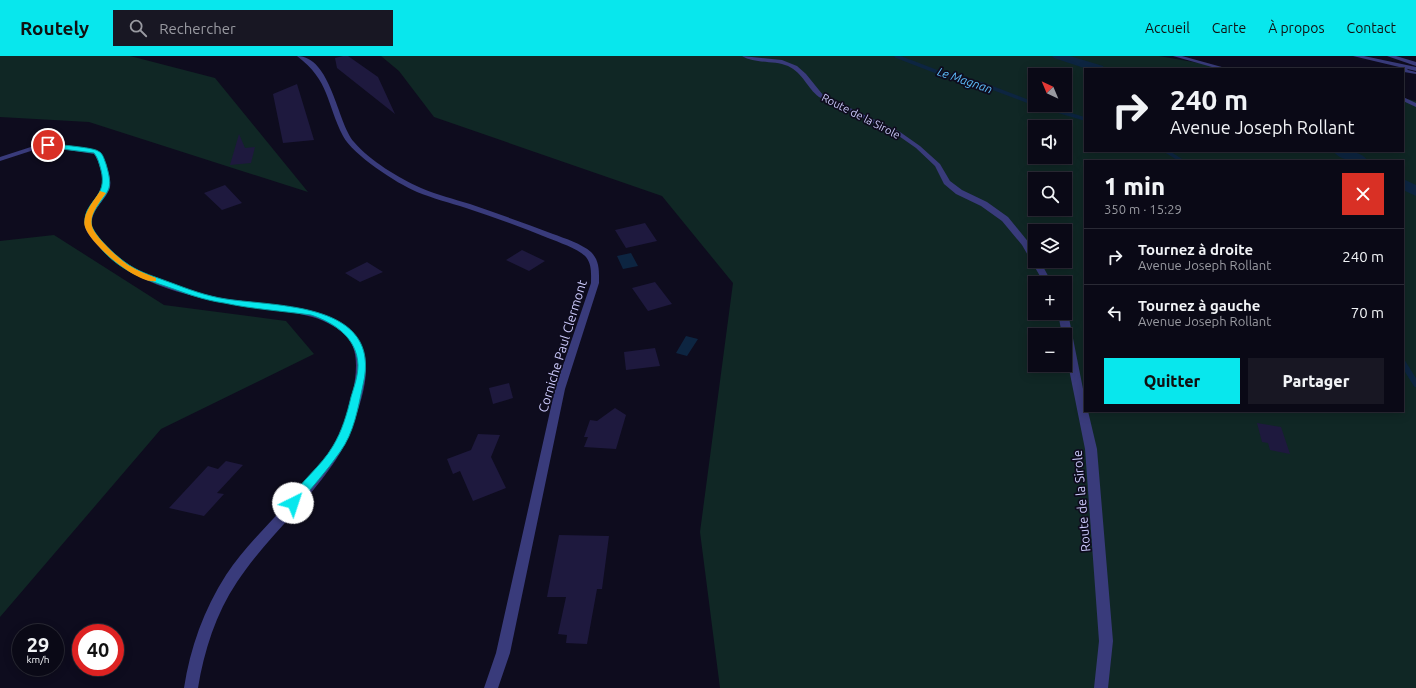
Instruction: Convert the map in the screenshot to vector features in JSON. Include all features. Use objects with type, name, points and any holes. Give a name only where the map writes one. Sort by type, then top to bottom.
[{"type":"street","name":"Corniche Paul Clermont","points":[[300,56],[305,58],[317,70],[328,88],[346,136],[359,150],[383,170],[419,190],[484,210],[566,242],[588,254],[595,265],[595,283],[560,389],[504,653],[491,688]]},
{"type":"street","name":"Route de la Sirole","points":[[745,56],[793,65],[801,72],[814,92],[898,133],[918,147],[938,165],[947,182],[959,192],[984,204],[1005,219],[1028,248]]},
{"type":"street","points":[[1176,56],[1222,68]]},
{"type":"street","points":[[1356,56],[1416,69]]},
{"type":"street","points":[[1390,56],[1416,64]]},
{"type":"street","points":[[1404,99],[1416,105]]},
{"type":"street","points":[[0,159],[39,146],[48,145],[96,152],[103,162],[106,188],[89,215],[88,227],[93,235],[117,260],[128,268],[142,275],[200,296],[224,301],[312,313],[326,317],[348,331],[356,341],[361,351],[362,365],[359,389],[344,436],[337,450],[312,482],[265,535],[231,580],[208,623],[199,646],[191,688]]},
{"type":"street","name":"Route de la Sirole","points":[[1064,320],[1091,449],[1106,641],[1101,688]]},
{"type":"lane","points":[[1402,66],[1406,70],[1416,73]]},
{"type":"green space","points":[[0,56],[130,56],[215,78],[308,192],[89,122],[0,117]]},
{"type":"green space","points":[[381,56],[1159,56],[1227,68],[1084,68],[1084,152],[1404,152],[1404,98],[1416,101],[1416,688],[720,688],[700,532],[733,283],[662,196],[434,117],[399,71]]},
{"type":"green space","points":[[54,235],[164,305],[286,321],[314,354],[161,429],[0,617],[0,241]]},
{"type":"water","points":[[631,253],[638,266],[623,269],[617,256]]},
{"type":"water","points":[[686,336],[698,339],[687,356],[676,353]]},
{"type":"building","points":[[348,56],[378,77],[395,114],[337,68],[335,58]]},
{"type":"building","points":[[297,84],[314,140],[283,143],[273,94]]},
{"type":"building","points":[[239,134],[245,148],[255,147],[251,163],[230,165]]},
{"type":"building","points":[[225,185],[242,203],[222,210],[204,193]]},
{"type":"building","points":[[645,223],[657,241],[626,248],[615,230]]},
{"type":"building","points":[[522,250],[545,261],[529,271],[506,260]]},
{"type":"building","points":[[367,262],[383,272],[360,282],[345,273]]},
{"type":"building","points":[[655,282],[672,304],[648,311],[632,288]]},
{"type":"building","points":[[655,348],[660,366],[626,370],[624,352]]},
{"type":"building","points":[[509,383],[513,398],[493,404],[489,388]]},
{"type":"building","points":[[615,408],[626,415],[616,449],[584,447],[588,437],[584,437],[590,420],[597,421]]},
{"type":"building","points":[[1257,423],[1281,427],[1290,454],[1270,450],[1268,443],[1262,442]]},
{"type":"building","points":[[478,434],[500,435],[491,457],[506,488],[473,501],[460,471],[453,474],[447,459],[471,450]]},
{"type":"building","points":[[226,461],[243,465],[217,493],[224,494],[204,516],[169,508],[208,466],[218,469]]},
{"type":"building","points":[[559,535],[609,536],[602,589],[597,589],[587,644],[566,643],[567,635],[558,634],[566,597],[547,597]]},
{"type":"waterway","name":"Le Magnan","points":[[896,56],[940,73],[982,84],[1028,101]]},
{"type":"waterway","points":[[1058,56],[1096,68]]},
{"type":"waterway","name":"Le Magnan","points":[[1061,112],[1084,119]]},
{"type":"waterway","name":"Le Magnan","points":[[1168,152],[1180,160]]},
{"type":"waterway","points":[[1342,152],[1359,160]]},
{"type":"waterway","points":[[1404,185],[1416,191]]},
{"type":"waterway","name":"Le Magnan","points":[[1404,365],[1416,384]]},
{"type":"slow traffic","points":[[102,193],[89,215],[88,227],[93,235],[117,260],[128,268],[153,279]]},
{"type":"route","points":[[48,145],[96,152],[101,157],[106,176],[106,188],[89,215],[88,227],[102,245],[117,260],[128,268],[142,275],[200,296],[224,301],[312,313],[326,317],[348,331],[356,341],[361,351],[361,376],[352,415],[344,436],[337,450],[312,482],[293,503]]}]
